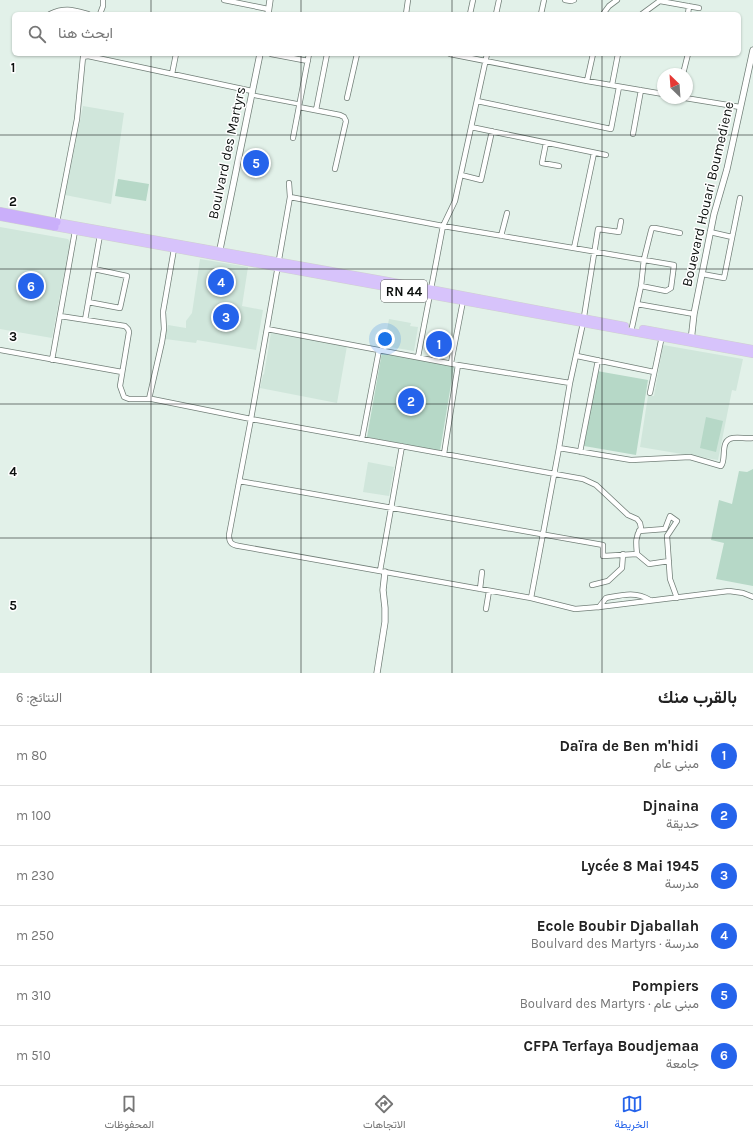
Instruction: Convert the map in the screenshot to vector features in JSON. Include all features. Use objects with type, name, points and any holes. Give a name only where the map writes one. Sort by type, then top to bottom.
[{"type":"highway","name":"RN 44","points":[[0,211],[56,225]]},
{"type":"highway","name":"RN 44","points":[[0,217],[56,225]]},
{"type":"main road","name":"RN 44","points":[[56,225],[75,231],[174,249],[219,254]]},
{"type":"main road","name":"RN 44","points":[[56,225],[278,264],[583,321]]},
{"type":"main road","name":"RN 44","points":[[430,292],[463,301],[691,340],[753,349]]},
{"type":"main road","name":"RN 44","points":[[691,340],[753,354]]},
{"type":"street","points":[[101,12],[103,0]]},
{"type":"street","points":[[224,0],[248,2],[268,12],[270,0]]},
{"type":"street","points":[[406,12],[408,0]]},
{"type":"street","points":[[470,12],[473,0]]},
{"type":"street","points":[[496,12],[499,0]]},
{"type":"street","points":[[541,12],[544,0]]},
{"type":"street","points":[[565,0],[574,0]]},
{"type":"street","points":[[604,12],[617,0]]},
{"type":"street","points":[[645,12],[660,1],[699,8]]},
{"type":"street","points":[[688,12],[689,6]]},
{"type":"street","points":[[55,12],[60,10],[76,12]]},
{"type":"street","name":"Bouevard Houari Boumediene","points":[[691,340],[694,314],[710,232],[727,169],[753,50]]},
{"type":"street","points":[[56,225],[77,118],[83,57],[86,56]]},
{"type":"street","points":[[92,56],[340,115],[344,117],[346,121],[335,169]]},
{"type":"street","points":[[172,74],[176,56]]},
{"type":"street","name":"Boulvard des Martyrs","points":[[219,254],[260,56]]},
{"type":"street","points":[[282,56],[308,61]]},
{"type":"street","points":[[293,138],[309,56]]},
{"type":"street","points":[[316,110],[327,56]]},
{"type":"street","points":[[347,98],[357,56]]},
{"type":"street","points":[[466,56],[587,81],[657,93]]},
{"type":"street","points":[[418,357],[443,226],[455,201],[487,56]]},
{"type":"street","points":[[587,81],[593,56]]},
{"type":"street","points":[[612,85],[618,56]]},
{"type":"street","points":[[684,68],[688,56]]},
{"type":"street","points":[[477,101],[611,129],[619,86]]},
{"type":"street","points":[[633,134],[641,90]]},
{"type":"street","points":[[693,99],[740,107]]},
{"type":"street","points":[[471,127],[606,155]]},
{"type":"street","points":[[461,175],[481,180],[492,131]]},
{"type":"street","points":[[546,142],[542,163],[559,166]]},
{"type":"street","points":[[574,248],[594,153]]},
{"type":"street","points":[[290,183],[290,197],[229,535],[229,540],[234,545],[531,598],[575,608],[599,607],[677,598],[729,590],[743,592],[753,597]]},
{"type":"street","points":[[290,197],[443,226],[674,265],[671,288],[669,290],[666,291],[641,286]]},
{"type":"street","points":[[702,274],[724,278],[740,198]]},
{"type":"street","points":[[501,236],[507,213]]},
{"type":"street","points":[[531,598],[570,383],[577,356],[598,229],[619,232],[621,221]]},
{"type":"street","points":[[631,329],[641,286],[644,259],[652,228],[680,233]]},
{"type":"street","points":[[52,360],[75,231]]},
{"type":"street","points":[[710,232],[732,237]]},
{"type":"street","points":[[84,320],[100,235]]},
{"type":"street","points":[[149,399],[162,342],[164,329],[163,312],[174,249]]},
{"type":"street","points":[[88,302],[120,308],[128,276],[94,269]]},
{"type":"street","points":[[451,363],[463,301]]},
{"type":"street","points":[[637,304],[694,314]]},
{"type":"street","points":[[60,316],[125,326],[128,329],[129,332],[120,386],[124,397],[129,399],[149,399],[583,479],[596,485],[628,515],[637,519],[640,523],[641,528],[636,540],[637,554]]},
{"type":"street","points":[[267,329],[458,365],[570,383]]},
{"type":"street","points":[[650,393],[662,335]]},
{"type":"street","points":[[0,350],[122,372]]},
{"type":"street","points":[[362,439],[379,350]]},
{"type":"street","points":[[577,356],[654,372]]},
{"type":"street","points":[[580,452],[598,360]]},
{"type":"street","points":[[444,454],[458,365]]},
{"type":"street","points":[[559,448],[631,460],[690,457],[721,466],[723,464],[725,446],[728,440],[732,438],[753,438]]},
{"type":"street","points":[[378,673],[385,622],[382,572],[391,507],[402,446]]},
{"type":"street","points":[[239,481],[603,545],[603,556],[637,554],[649,564],[669,561]]},
{"type":"street","points":[[639,531],[665,529],[670,516],[677,521],[667,536],[670,580],[677,598]]},
{"type":"street","points":[[592,585],[608,581],[622,568],[623,554]]},
{"type":"street","points":[[480,589],[482,572]]},
{"type":"street","points":[[486,609],[490,591]]},
{"type":"street","points":[[599,607],[606,598],[633,593],[650,600]]},
{"type":"shaded area","points":[[83,106],[124,113],[111,204],[65,195]]},
{"type":"shaded area","points":[[118,179],[149,184],[146,201],[115,196]]},
{"type":"shaded area","points":[[0,227],[68,239],[70,242],[52,338],[0,329]]},
{"type":"shaded area","points":[[200,259],[248,267],[242,306],[263,310],[256,350],[197,340],[196,343],[165,339],[168,325],[186,328],[186,321],[192,313]]},
{"type":"shaded area","points":[[389,319],[411,323],[410,326],[418,327],[414,351],[384,346]]},
{"type":"shaded area","points":[[271,333],[347,346],[337,403],[260,388]]},
{"type":"shaded area","points":[[663,345],[743,359],[736,391],[732,390],[718,460],[640,447],[648,396],[654,396]]},
{"type":"shaded area","points":[[382,352],[454,366],[440,451],[367,437]]},
{"type":"shaded area","points":[[597,371],[648,380],[636,455],[584,446]]},
{"type":"shaded area","points":[[706,417],[723,421],[716,452],[700,448]]},
{"type":"shaded area","points":[[368,462],[394,467],[389,496],[363,492]]},
{"type":"shaded area","points":[[753,469],[753,586],[716,579],[724,543],[711,540],[719,500],[732,504],[739,471],[747,472]]},
{"type":"place","name":"Pompiers","points":[[256,163]]},
{"type":"place","name":"Ecole Boubir Djaballah","points":[[221,282]]},
{"type":"place","name":"CFPA Terfaya Boudjemaa","points":[[31,286]]},
{"type":"place","name":"Lycée 8 Mai 1945","points":[[226,317]]},
{"type":"place","name":"Daïra de Ben m'hidi","points":[[439,344]]},
{"type":"place","name":"Djnaina","points":[[411,401]]}]
